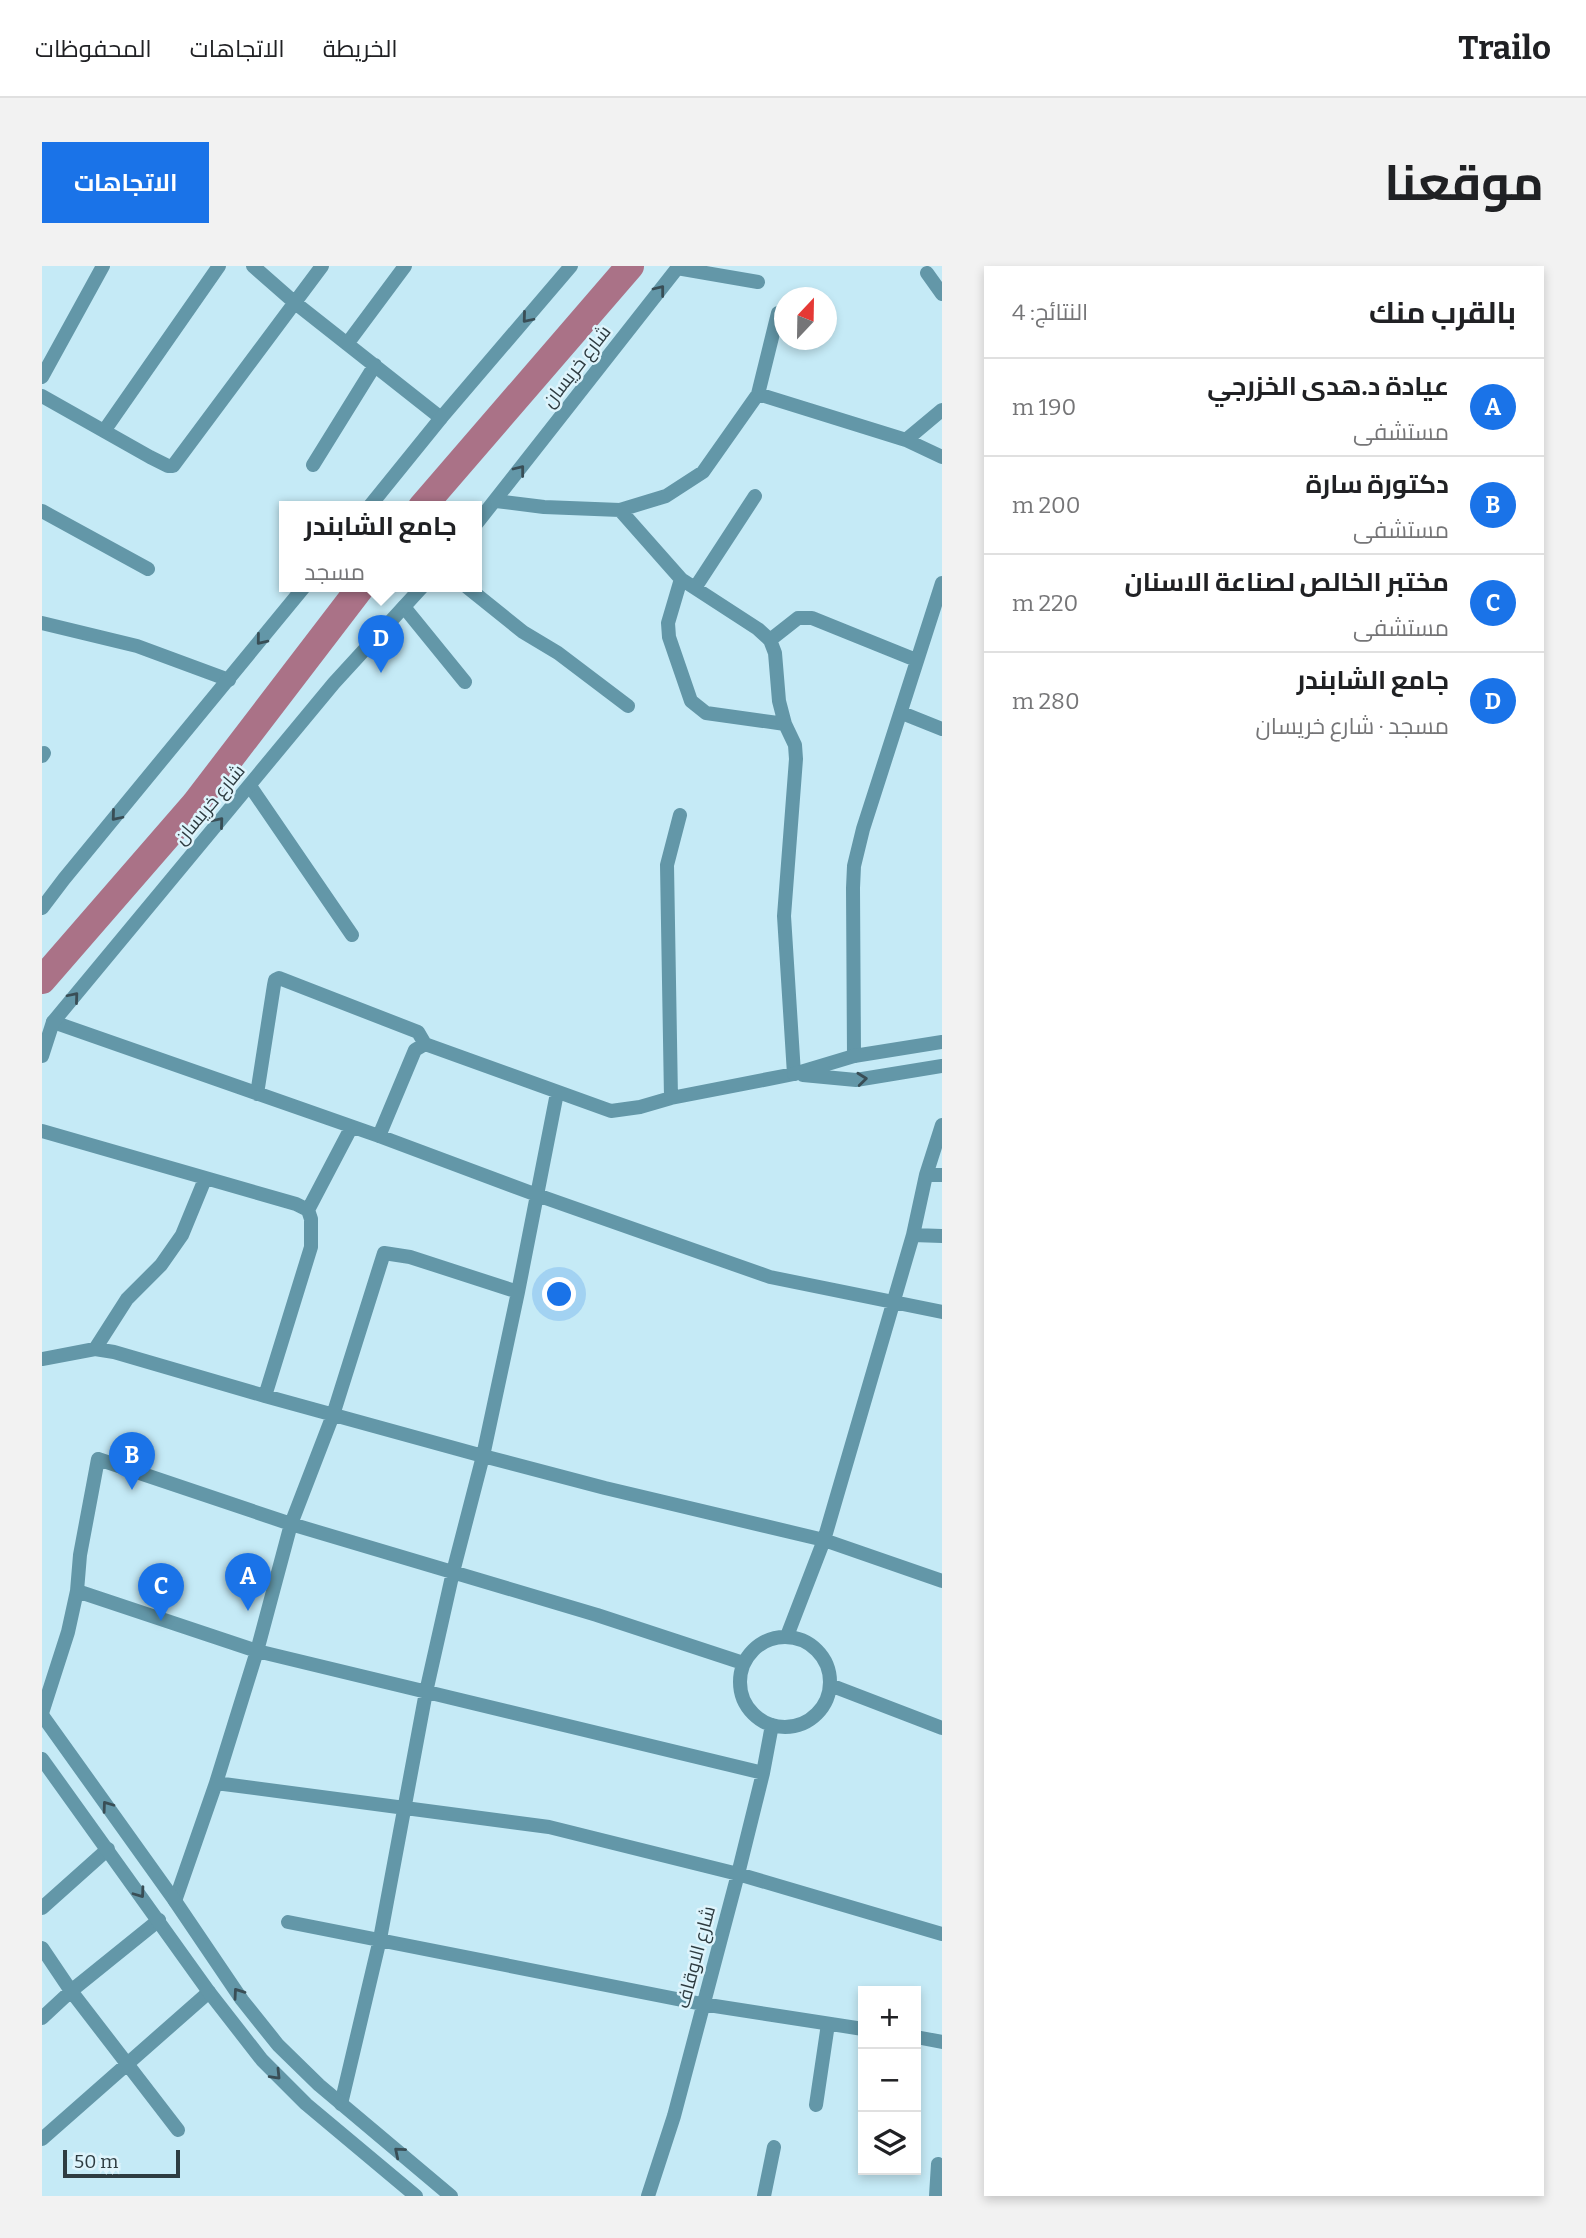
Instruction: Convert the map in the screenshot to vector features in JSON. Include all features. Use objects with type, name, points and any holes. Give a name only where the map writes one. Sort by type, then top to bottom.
[{"type":"street","points":[[104,431],[219,266]]},
{"type":"street","points":[[253,266],[294,302],[441,418]]},
{"type":"street","points":[[42,396],[159,462],[173,467],[322,266]]},
{"type":"street","points":[[347,344],[405,266]]},
{"type":"street","points":[[374,501],[571,266]]},
{"type":"street","points":[[42,377],[100,267]]},
{"type":"street","points":[[678,267],[758,282]]},
{"type":"street","name":"شارع خريسان","points":[[482,517],[678,267]]},
{"type":"street","points":[[927,273],[942,294]]},
{"type":"street","points":[[496,501],[544,507],[620,510],[666,496],[703,472],[758,394],[774,329]]},
{"type":"street","points":[[313,465],[375,365]]},
{"type":"street","points":[[758,394],[906,440],[942,457]]},
{"type":"street","points":[[906,440],[942,410]]},
{"type":"street","points":[[695,589],[755,496]]},
{"type":"street","points":[[620,510],[681,579],[758,629],[770,640],[775,653],[779,701],[785,724],[795,745],[796,759],[784,916],[794,1074]]},
{"type":"street","points":[[42,511],[148,569]]},
{"type":"street","points":[[681,579],[668,623],[669,637],[691,701],[706,713],[785,724]]},
{"type":"street","points":[[854,1055],[854,866],[863,829],[942,583]]},
{"type":"street","points":[[42,908],[300,592]]},
{"type":"street","name":"شارع خريسان","points":[[42,1056],[48,1019],[250,786],[334,683],[418,592]]},
{"type":"street","points":[[473,592],[523,632],[558,653],[628,706]]},
{"type":"street","points":[[404,607],[465,682]]},
{"type":"street","points":[[770,640],[798,618],[812,618],[916,660]]},
{"type":"street","points":[[42,622],[137,646],[229,680]]},
{"type":"street","points":[[902,713],[942,729]]},
{"type":"street","points":[[250,786],[352,935]]},
{"type":"street","points":[[671,1098],[667,865],[680,815]]},
{"type":"street","points":[[257,1094],[274,985],[279,978],[418,1032],[425,1045],[611,1111],[794,1074],[854,1055],[942,1042]]},
{"type":"street","points":[[48,1019],[770,1277],[942,1312]]},
{"type":"street","points":[[379,1136],[415,1051],[425,1045]]},
{"type":"street","points":[[794,1074],[856,1080],[942,1066]]},
{"type":"street","points":[[341,2104],[380,1939],[426,1692],[518,1292],[557,1093]]},
{"type":"street","points":[[787,1636],[824,1539],[894,1302],[926,1175],[942,1125]]},
{"type":"street","points":[[265,1396],[311,1247],[311,1219],[308,1210],[351,1128]]},
{"type":"street","points":[[42,1131],[308,1210]]},
{"type":"street","points":[[926,1175],[942,1175]]},
{"type":"street","points":[[94,1349],[127,1299],[161,1265],[183,1235],[205,1179]]},
{"type":"street","points":[[913,1235],[942,1236]]},
{"type":"street","points":[[175,1901],[216,1783],[257,1651],[291,1524],[333,1415],[384,1253],[410,1257],[518,1292]]},
{"type":"street","points":[[42,1359],[94,1349],[114,1352],[333,1415],[618,1491],[824,1539],[942,1581]]},
{"type":"street","points":[[451,2196],[298,2066],[266,2030],[42,1714],[68,1632],[98,1459],[291,1524],[597,1615],[743,1663]]},
{"type":"street","points":[[77,1591],[257,1651],[763,1773]]},
{"type":"street","points":[[787,1636],[801,1639],[818,1652],[829,1671],[830,1685],[821,1710],[799,1725],[785,1727],[772,1725],[754,1714],[742,1697],[739,1683],[743,1663],[758,1644],[771,1638],[787,1636]]},
{"type":"street","points":[[830,1685],[942,1728]]},
{"type":"street","name":"شارع الاوقاف","points":[[648,2196],[674,2116],[738,1874],[772,1725]]},
{"type":"street","points":[[42,1759],[242,2037],[284,2082],[329,2124],[416,2196]]},
{"type":"street","points":[[216,1783],[549,1827],[738,1874],[942,1934]]},
{"type":"street","points":[[42,1908],[108,1849]]},
{"type":"street","points":[[42,2018],[71,1990],[159,1920]]},
{"type":"street","points":[[288,1923],[702,2004],[858,2028]]},
{"type":"street","points":[[42,1948],[178,2130]]},
{"type":"street","points":[[42,2139],[209,1992]]},
{"type":"street","points":[[816,2105],[828,2024]]},
{"type":"street","points":[[921,2038],[942,2042]]},
{"type":"street","points":[[764,2196],[774,2147]]},
{"type":"street","points":[[936,2196],[937,2164]]},
{"type":"waterway","points":[[427,501],[630,266]]},
{"type":"waterway","points":[[42,980],[195,804],[357,592]]},
{"type":"place","name":"جامع الشابندر","points":[[381,673]]},
{"type":"place","name":"دكتورة سارة","points":[[132,1490]]},
{"type":"place","name":"عيادة د.هدى الخزرجي","points":[[248,1611]]},
{"type":"place","name":"مختبر الخالص لصناعة الاسنان","points":[[161,1621]]}]
